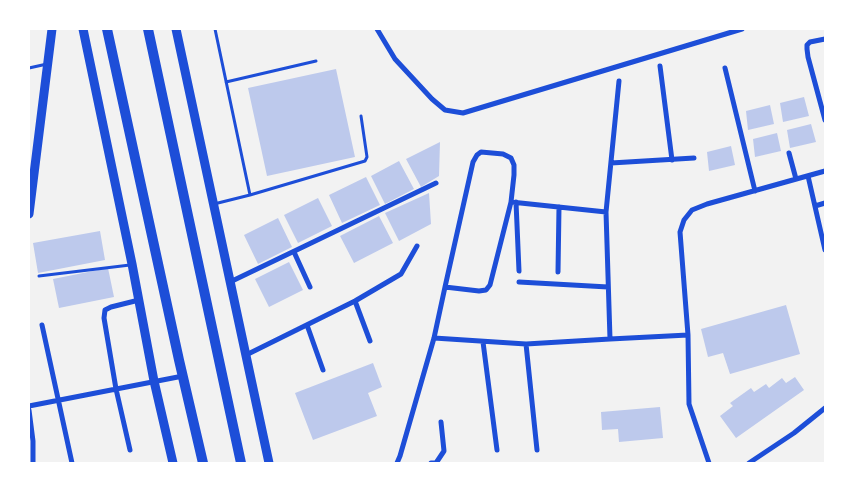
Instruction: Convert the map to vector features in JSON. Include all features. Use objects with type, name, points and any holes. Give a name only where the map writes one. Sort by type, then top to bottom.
[{"type":"main road","points":[[107,29],[203,463]]},
{"type":"main road","points":[[148,29],[242,463]]},
{"type":"street","points":[[29,214],[52,29]]},
{"type":"street","points":[[83,29],[132,264],[154,381],[174,463]]},
{"type":"street","points":[[176,29],[269,463]]},
{"type":"street","points":[[377,29],[395,59],[432,99],[445,110],[463,113],[742,29]]},
{"type":"street","points":[[825,38],[810,42],[807,49],[823,102],[825,120]]},
{"type":"street","points":[[660,66],[672,160]]},
{"type":"street","points":[[725,68],[755,191]]},
{"type":"street","points":[[610,338],[606,212],[619,81]]},
{"type":"street","points":[[397,463],[434,338],[473,162],[480,152],[503,154],[510,158],[514,165],[514,202],[519,271]]},
{"type":"street","points":[[789,153],[796,180]]},
{"type":"street","points":[[611,163],[694,158]]},
{"type":"street","points":[[709,463],[689,404],[688,335],[680,247],[680,232],[684,220],[692,210],[708,204],[825,171]]},
{"type":"street","points":[[808,176],[825,250]]},
{"type":"street","points":[[230,282],[436,184]]},
{"type":"street","points":[[514,202],[606,212]]},
{"type":"street","points":[[445,287],[479,291],[486,290],[490,285],[514,202]]},
{"type":"street","points":[[815,206],[825,203]]},
{"type":"street","points":[[558,272],[559,207]]},
{"type":"street","points":[[246,355],[355,301],[401,274],[417,246]]},
{"type":"street","points":[[294,252],[310,286]]},
{"type":"street","points":[[519,282],[608,286]]},
{"type":"street","points":[[130,450],[116,389],[104,318],[105,310],[139,300]]},
{"type":"street","points":[[355,301],[370,341]]},
{"type":"street","points":[[42,325],[72,463]]},
{"type":"street","points":[[307,326],[323,370]]},
{"type":"street","points":[[434,338],[526,344],[688,335]]},
{"type":"street","points":[[483,342],[498,450]]},
{"type":"street","points":[[526,344],[537,450]]},
{"type":"street","points":[[29,406],[183,376]]},
{"type":"street","points":[[749,463],[794,433],[825,408]]},
{"type":"street","points":[[29,410],[34,442],[33,463]]},
{"type":"street","points":[[431,463],[436,463],[444,451],[441,422]]},
{"type":"lane","points":[[215,29],[250,195]]},
{"type":"lane","points":[[226,82],[316,61]]},
{"type":"lane","points":[[29,68],[48,64]]},
{"type":"lane","points":[[214,204],[365,161],[367,157],[361,116]]},
{"type":"lane","points":[[39,276],[132,264]]},
{"type":"building","points":[[336,69],[355,157],[267,176],[248,88]]},
{"type":"building","points":[[804,97],[809,116],[783,122],[780,103]]},
{"type":"building","points":[[770,105],[774,124],[748,130],[746,111]]},
{"type":"building","points":[[811,124],[816,142],[790,148],[787,130]]},
{"type":"building","points":[[777,133],[781,151],[755,157],[753,139]]},
{"type":"building","points":[[440,142],[439,176],[421,187],[406,159]]},
{"type":"building","points":[[731,146],[735,165],[709,171],[707,152]]},
{"type":"building","points":[[399,161],[414,189],[385,204],[371,176]]},
{"type":"building","points":[[366,177],[380,205],[342,223],[329,195]]},
{"type":"building","points":[[429,193],[431,224],[399,241],[385,213]]},
{"type":"building","points":[[318,198],[332,226],[298,243],[284,215]]},
{"type":"building","points":[[379,216],[393,243],[354,263],[340,236]]},
{"type":"building","points":[[278,218],[292,247],[258,264],[244,235]]},
{"type":"building","points":[[100,231],[105,260],[38,273],[33,243]]},
{"type":"building","points":[[289,262],[303,290],[269,307],[255,279]]},
{"type":"building","points":[[108,268],[114,297],[59,308],[53,279]]},
{"type":"building","points":[[786,305],[800,354],[730,374],[723,353],[708,357],[701,329]]},
{"type":"building","points":[[373,363],[382,387],[368,393],[377,416],[313,440],[295,393]]},
{"type":"building","points":[[795,377],[804,390],[736,438],[720,416],[733,406],[730,403],[751,388],[754,392],[766,384],[769,388],[782,378],[786,383]]},
{"type":"building","points":[[660,407],[663,438],[619,442],[618,429],[602,430],[601,412]]}]
